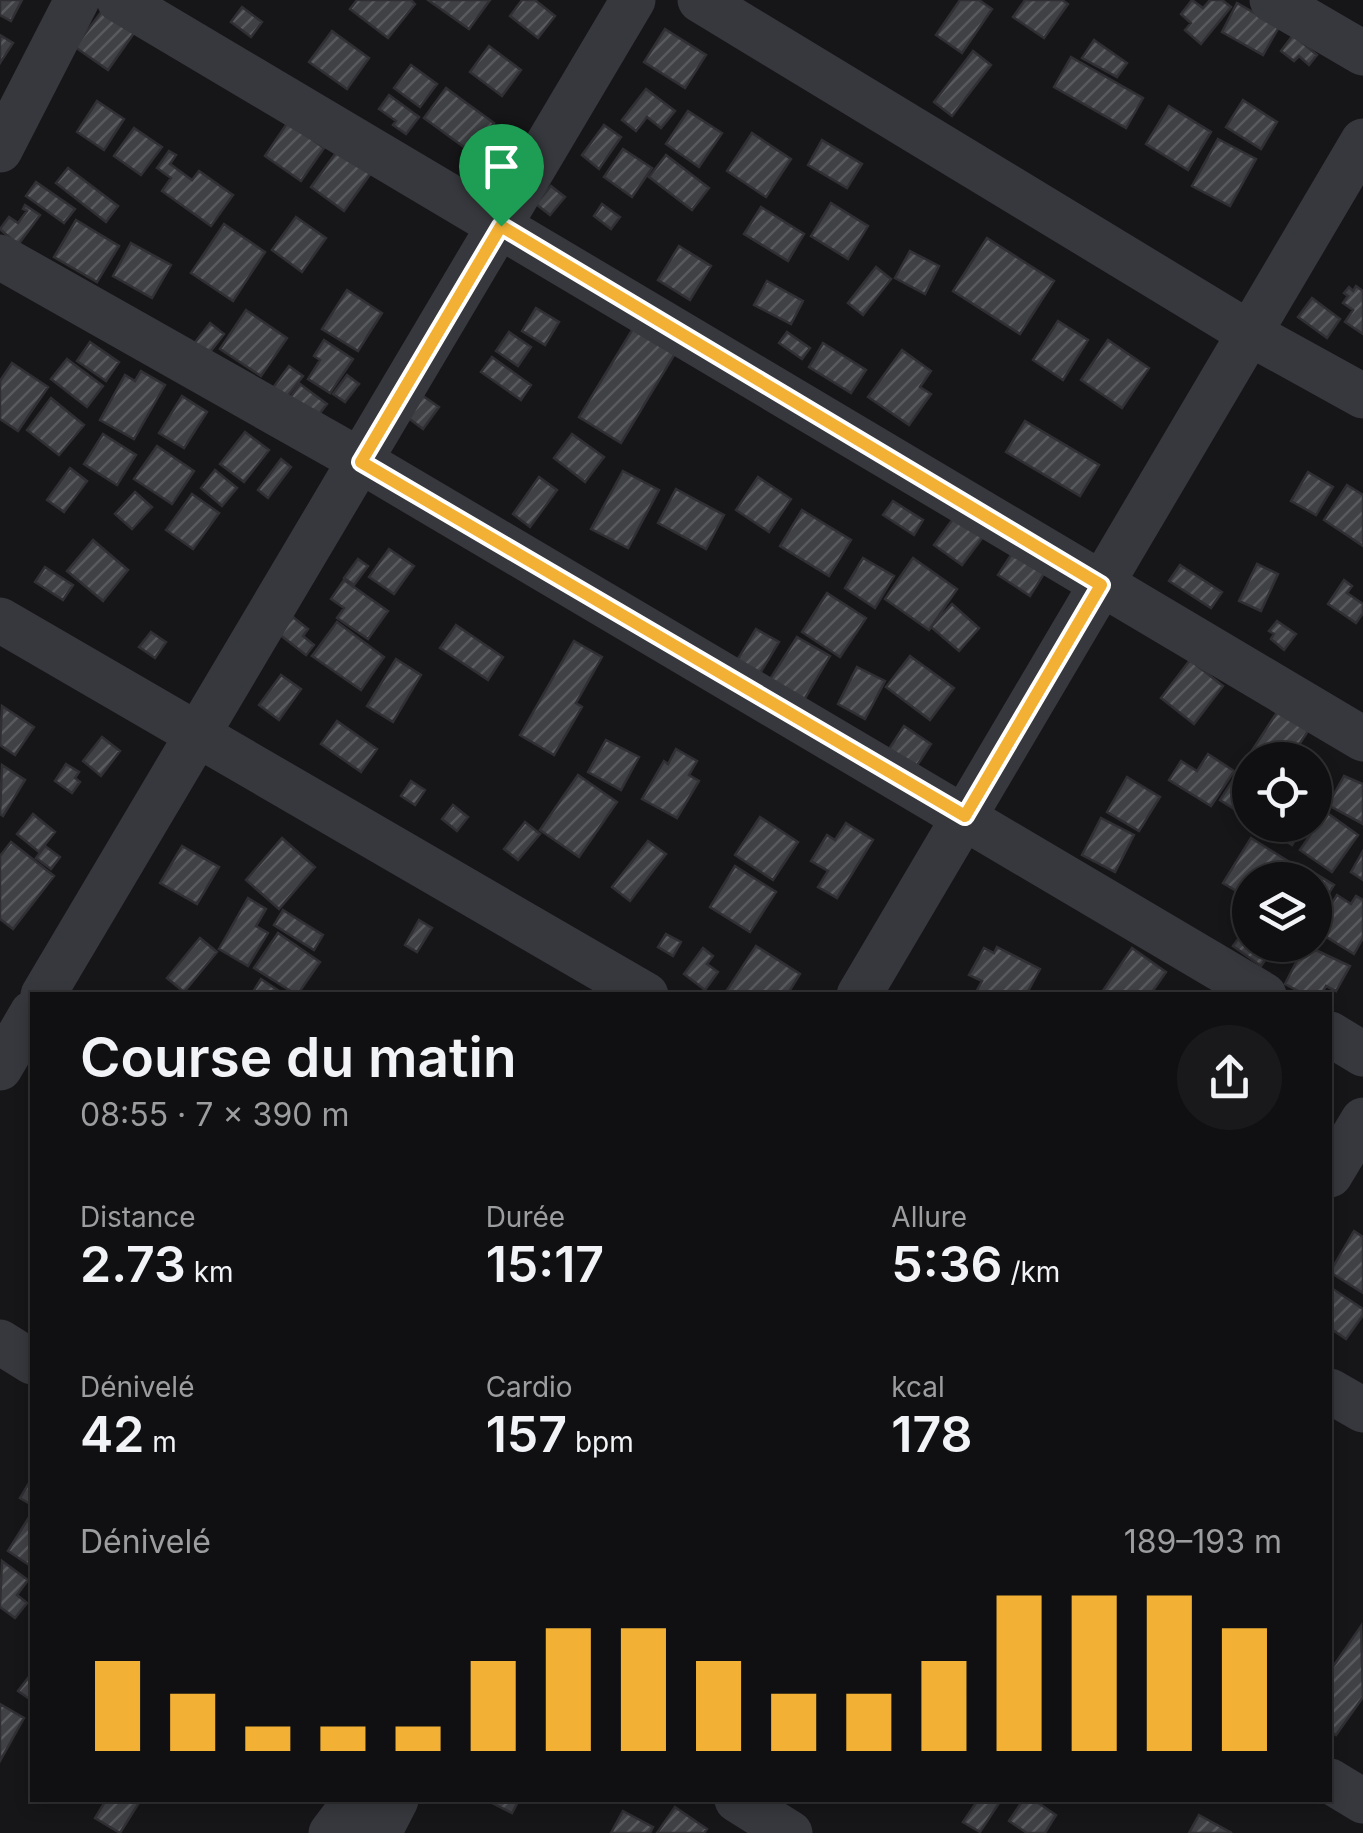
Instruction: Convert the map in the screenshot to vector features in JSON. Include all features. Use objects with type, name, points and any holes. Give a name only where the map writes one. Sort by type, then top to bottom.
[{"type":"street","points":[[0,150],[77,0]]},
{"type":"street","points":[[119,0],[1363,739]]},
{"type":"street","points":[[39,992],[198,735],[633,0]]},
{"type":"street","points":[[700,0],[1250,333],[1363,396]]},
{"type":"street","points":[[1272,0],[1363,53]]},
{"type":"street","points":[[861,992],[1363,141]]},
{"type":"street","points":[[0,257],[361,462],[1259,992]]},
{"type":"street","points":[[0,620],[641,992]]},
{"type":"street","points":[[0,1068],[27,1011]]},
{"type":"street","points":[[1332,1035],[1363,1054]]},
{"type":"street","points":[[1332,1172],[1363,1120]]},
{"type":"street","points":[[0,1342],[30,1361]]},
{"type":"street","points":[[1332,1393],[1363,1410]]},
{"type":"street","points":[[1332,1783],[1363,1801]]},
{"type":"street","points":[[331,1833],[354,1802]]},
{"type":"street","points":[[378,1833],[395,1802]]},
{"type":"street","points":[[740,1802],[790,1833]]},
{"type":"building","points":[[0,0],[22,0],[11,21],[0,15]]},
{"type":"building","points":[[357,0],[411,0],[415,4],[388,38],[350,9]]},
{"type":"building","points":[[428,0],[490,0],[469,29]]},
{"type":"building","points":[[522,0],[535,0],[555,16],[538,38],[510,16]]},
{"type":"building","points":[[960,0],[979,0],[992,9],[962,53],[936,35]]},
{"type":"building","points":[[1025,0],[1062,0],[1068,4],[1044,38],[1013,17]]},
{"type":"building","points":[[1192,0],[1203,8],[1210,0],[1222,0],[1231,7],[1201,44],[1185,30],[1191,23],[1181,14]]},
{"type":"building","points":[[1237,3],[1279,27],[1263,55],[1222,32]]},
{"type":"building","points":[[242,7],[262,22],[251,37],[231,22]]},
{"type":"building","points":[[102,11],[134,33],[108,70],[75,47]]},
{"type":"building","points":[[665,29],[706,55],[685,88],[644,62]]},
{"type":"building","points":[[332,31],[369,58],[347,89],[309,62]]},
{"type":"building","points":[[0,35],[13,43],[0,63]]},
{"type":"building","points":[[1293,35],[1317,55],[1309,65],[1299,56],[1294,61],[1281,51]]},
{"type":"building","points":[[1094,40],[1127,63],[1117,77],[1082,58]]},
{"type":"building","points":[[489,46],[521,70],[502,96],[470,72]]},
{"type":"building","points":[[973,51],[991,65],[952,116],[934,102]]},
{"type":"building","points":[[1071,57],[1143,98],[1126,128],[1054,87]]},
{"type":"building","points":[[411,65],[437,84],[420,107],[394,88]]},
{"type":"building","points":[[446,88],[494,123],[472,153],[424,118]]},
{"type":"building","points":[[646,89],[675,111],[661,128],[647,117],[636,131],[622,120]]},
{"type":"building","points":[[389,95],[419,117],[406,134],[379,109]]},
{"type":"building","points":[[1243,100],[1277,122],[1261,149],[1226,127]]},
{"type":"building","points":[[97,101],[124,119],[104,150],[77,132]]},
{"type":"building","points":[[1169,106],[1211,132],[1188,170],[1146,144]]},
{"type":"building","points":[[688,111],[722,133],[699,167],[666,144]]},
{"type":"building","points":[[288,122],[324,148],[301,181],[265,156]]},
{"type":"building","points":[[604,125],[621,137],[599,169],[582,155]]},
{"type":"building","points":[[134,128],[162,147],[141,175],[114,156]]},
{"type":"building","points":[[752,133],[791,159],[766,197],[727,171]]},
{"type":"building","points":[[1218,139],[1256,159],[1230,206],[1192,186]]},
{"type":"building","points":[[822,140],[862,164],[847,188],[808,165]]},
{"type":"building","points":[[623,149],[652,168],[632,197],[604,177]]},
{"type":"building","points":[[338,150],[371,173],[344,211],[311,187]]},
{"type":"building","points":[[169,151],[176,155],[170,164],[192,180],[199,171],[233,195],[211,226],[162,191],[171,178],[157,168]]},
{"type":"building","points":[[666,155],[709,188],[692,210],[649,177]]},
{"type":"building","points":[[68,168],[118,206],[106,222],[56,183]]},
{"type":"building","points":[[36,182],[75,209],[64,223],[26,196]]},
{"type":"building","points":[[551,186],[565,197],[550,215],[536,204]]},
{"type":"building","points":[[831,203],[868,226],[848,259],[811,236]]},
{"type":"building","points":[[602,204],[620,217],[611,229],[594,216]]},
{"type":"building","points":[[25,205],[40,215],[18,245],[0,229],[9,217],[18,223],[27,211],[23,209]]},
{"type":"building","points":[[761,207],[804,234],[788,261],[744,234]]},
{"type":"building","points":[[296,217],[326,238],[302,272],[272,250]]},
{"type":"building","points":[[76,220],[119,246],[97,282],[54,257]]},
{"type":"building","points":[[224,224],[265,252],[233,301],[191,273]]},
{"type":"building","points":[[987,238],[1054,281],[1020,334],[953,291]]},
{"type":"building","points":[[131,243],[171,265],[152,298],[113,276]]},
{"type":"building","points":[[679,246],[711,266],[690,300],[658,280]]},
{"type":"building","points":[[910,251],[939,266],[925,294],[895,278]]},
{"type":"building","points":[[876,267],[891,279],[863,315],[848,303]]},
{"type":"building","points":[[767,281],[803,301],[791,324],[754,305]]},
{"type":"building","points":[[1356,286],[1363,291],[1363,334],[1345,322],[1353,310],[1343,303],[1348,296],[1344,293]]},
{"type":"building","points":[[347,290],[382,313],[358,351],[322,329]]},
{"type":"building","points":[[1312,298],[1340,319],[1327,338],[1298,317]]},
{"type":"building","points":[[536,308],[559,322],[545,345],[522,331]]},
{"type":"building","points":[[246,310],[287,338],[261,376],[220,349]]},
{"type":"building","points":[[1058,321],[1088,340],[1063,380],[1033,360]]},
{"type":"building","points":[[210,323],[224,334],[207,356],[193,345]]},
{"type":"building","points":[[634,327],[676,352],[621,443],[579,417]]},
{"type":"building","points":[[509,332],[531,347],[518,366],[496,351]]},
{"type":"building","points":[[787,332],[810,348],[802,359],[779,343]]},
{"type":"building","points":[[324,340],[353,359],[330,393],[308,379],[320,360],[314,356]]},
{"type":"building","points":[[1108,340],[1149,368],[1122,408],[1081,380]]},
{"type":"building","points":[[90,342],[119,362],[106,381],[77,361]]},
{"type":"building","points":[[823,343],[866,370],[851,393],[809,367]]},
{"type":"building","points":[[902,350],[931,371],[920,387],[931,394],[909,425],[868,397]]},
{"type":"building","points":[[492,357],[531,385],[521,400],[481,372]]},
{"type":"building","points":[[67,359],[103,386],[87,407],[51,379]]},
{"type":"building","points":[[12,363],[48,387],[18,431],[0,419],[0,381]]},
{"type":"building","points":[[289,366],[303,376],[283,402],[270,392]]},
{"type":"building","points":[[141,371],[165,385],[134,439],[100,420],[125,375],[135,381]]},
{"type":"building","points":[[347,375],[359,384],[345,402],[333,394]]},
{"type":"building","points":[[300,384],[327,404],[313,422],[287,402]]},
{"type":"building","points":[[182,396],[207,412],[184,448],[159,433]]},
{"type":"building","points":[[423,396],[439,407],[423,429],[407,417]]},
{"type":"building","points":[[51,398],[84,425],[59,455],[27,430]]},
{"type":"building","points":[[1025,421],[1099,465],[1080,496],[1006,452]]},
{"type":"building","points":[[245,432],[269,450],[244,482],[220,464]]},
{"type":"building","points":[[103,434],[136,455],[117,485],[84,464]]},
{"type":"building","points":[[572,434],[604,457],[585,482],[554,458]]},
{"type":"building","points":[[157,446],[194,471],[172,504],[134,479]]},
{"type":"building","points":[[281,459],[291,467],[268,498],[258,490]]},
{"type":"building","points":[[70,468],[87,481],[64,512],[47,500]]},
{"type":"building","points":[[215,470],[237,488],[222,506],[201,488]]},
{"type":"building","points":[[623,471],[659,490],[628,548],[591,529]]},
{"type":"building","points":[[1308,472],[1333,487],[1316,515],[1291,501]]},
{"type":"building","points":[[539,477],[557,490],[530,527],[513,514]]},
{"type":"building","points":[[758,477],[791,499],[769,532],[736,510]]},
{"type":"building","points":[[1347,485],[1363,495],[1363,546],[1324,520]]},
{"type":"building","points":[[676,489],[724,515],[706,549],[658,523]]},
{"type":"building","points":[[135,492],[152,507],[132,529],[115,514]]},
{"type":"building","points":[[192,494],[219,513],[193,549],[166,530]]},
{"type":"building","points":[[893,501],[923,520],[914,535],[883,515]]},
{"type":"building","points":[[802,510],[851,540],[829,576],[780,546]]},
{"type":"building","points":[[958,512],[986,533],[962,565],[934,545]]},
{"type":"building","points":[[93,540],[128,570],[103,601],[67,571]]},
{"type":"building","points":[[389,549],[414,566],[394,594],[369,577]]},
{"type":"building","points":[[1015,549],[1047,569],[1030,596],[998,575]]},
{"type":"building","points":[[863,558],[894,576],[875,608],[845,588]]},
{"type":"building","points":[[913,558],[957,589],[929,630],[885,599]]},
{"type":"building","points":[[358,559],[368,566],[354,585],[344,578]]},
{"type":"building","points":[[1257,564],[1278,574],[1261,611],[1239,601]]},
{"type":"building","points":[[1180,565],[1222,592],[1211,608],[1169,581]]},
{"type":"building","points":[[45,567],[73,585],[63,600],[35,582]]},
{"type":"building","points":[[344,580],[388,611],[368,639],[337,618],[344,608],[331,599]]},
{"type":"building","points":[[1344,580],[1352,586],[1347,593],[1363,604],[1363,613],[1356,623],[1328,604]]},
{"type":"building","points":[[827,593],[866,618],[840,657],[802,632]]},
{"type":"building","points":[[952,604],[979,628],[959,651],[931,627]]},
{"type":"building","points":[[293,617],[308,629],[303,636],[314,645],[306,655],[279,634]]},
{"type":"building","points":[[1277,621],[1296,634],[1284,650],[1271,639],[1274,634],[1269,631]]},
{"type":"building","points":[[337,622],[384,657],[361,690],[312,656]]},
{"type":"building","points":[[456,625],[503,657],[488,680],[440,648]]},
{"type":"building","points":[[756,629],[779,642],[759,675],[736,662]]},
{"type":"building","points":[[151,632],[166,642],[155,658],[139,647]]},
{"type":"building","points":[[797,637],[830,656],[804,700],[770,679]]},
{"type":"building","points":[[574,641],[602,657],[576,703],[582,707],[554,755],[520,735]]},
{"type":"building","points":[[910,656],[954,688],[930,720],[886,687]]},
{"type":"building","points":[[396,659],[421,675],[393,722],[367,706]]},
{"type":"building","points":[[1190,660],[1223,686],[1194,724],[1161,698]]},
{"type":"building","points":[[857,667],[885,681],[865,719],[838,704]]},
{"type":"building","points":[[281,675],[301,689],[279,720],[259,705]]},
{"type":"building","points":[[2,706],[34,727],[15,755],[0,745]]},
{"type":"building","points":[[1281,706],[1312,725],[1301,742],[1258,742]]},
{"type":"building","points":[[337,721],[377,749],[361,772],[321,744]]},
{"type":"building","points":[[904,726],[931,744],[916,767],[889,749]]},
{"type":"building","points":[[102,737],[120,751],[101,776],[83,761]]},
{"type":"building","points":[[606,740],[639,757],[621,790],[588,772]]},
{"type":"building","points":[[676,749],[697,761],[689,775],[699,781],[677,818],[642,799],[664,761],[668,764]]},
{"type":"building","points":[[1208,754],[1232,770],[1211,806],[1169,780],[1181,761],[1197,771]]},
{"type":"building","points":[[66,764],[79,772],[75,778],[80,782],[72,793],[55,781]]},
{"type":"building","points":[[2,765],[25,780],[3,816],[0,814]]},
{"type":"building","points":[[578,775],[617,802],[579,857],[540,830]]},
{"type":"building","points":[[1344,776],[1363,784],[1363,824],[1332,807],[1332,798]]},
{"type":"building","points":[[1127,777],[1160,797],[1139,831],[1107,812]]},
{"type":"building","points":[[411,781],[425,790],[415,805],[401,796]]},
{"type":"building","points":[[1232,782],[1232,808],[1220,800]]},
{"type":"building","points":[[453,805],[468,817],[457,831],[442,819]]},
{"type":"building","points":[[33,814],[55,832],[39,852],[17,834]]},
{"type":"building","points":[[1332,816],[1358,835],[1332,872],[1332,862],[1317,862],[1300,850],[1305,842],[1332,842]]},
{"type":"building","points":[[760,817],[798,842],[773,880],[735,855]]},
{"type":"building","points":[[1101,818],[1134,835],[1115,872],[1082,855]]},
{"type":"building","points":[[525,822],[540,834],[518,860],[504,849]]},
{"type":"building","points":[[846,823],[873,840],[837,898],[818,887],[828,871],[811,861],[827,835],[835,840]]},
{"type":"building","points":[[282,838],[315,867],[279,909],[246,880]]},
{"type":"building","points":[[648,841],[666,854],[630,901],[612,887]]},
{"type":"building","points":[[11,842],[54,876],[13,929],[0,919],[0,856]]},
{"type":"building","points":[[1249,842],[1257,842],[1289,862],[1236,862]]},
{"type":"building","points":[[45,846],[60,857],[51,869],[36,858]]},
{"type":"building","points":[[182,846],[219,867],[197,904],[160,883]]},
{"type":"building","points":[[1363,851],[1363,880],[1351,872]]},
{"type":"building","points":[[735,866],[776,892],[750,932],[710,907]]},
{"type":"building","points":[[1232,869],[1232,888],[1223,883]]},
{"type":"building","points":[[1337,895],[1351,904],[1356,896],[1363,900],[1363,938],[1354,954],[1332,940],[1332,903]]},
{"type":"building","points":[[248,898],[266,909],[256,926],[268,933],[248,966],[219,949]]},
{"type":"building","points":[[283,910],[323,935],[314,950],[274,925]]},
{"type":"building","points":[[419,920],[432,928],[417,952],[405,945]]},
{"type":"building","points":[[278,933],[320,962],[299,992],[292,992],[254,968]]},
{"type":"building","points":[[666,934],[681,942],[673,956],[658,947]]},
{"type":"building","points":[[200,938],[217,952],[184,992],[167,978]]},
{"type":"building","points":[[756,946],[800,974],[789,992],[727,990]]},
{"type":"building","points":[[997,947],[1040,969],[1028,992],[976,992],[982,981],[969,975],[984,948],[994,953]]},
{"type":"building","points":[[703,948],[713,956],[707,964],[718,972],[705,990],[684,974]]},
{"type":"building","points":[[1132,948],[1166,972],[1152,992],[1102,992]]},
{"type":"building","points":[[1332,958],[1350,966],[1336,991],[1326,986],[1323,992],[1300,992],[1285,984],[1296,962],[1332,962]]},
{"type":"building","points":[[261,979],[280,992],[253,992]]},
{"type":"building","points":[[1354,1231],[1363,1237],[1363,1293],[1332,1273]]},
{"type":"building","points":[[1332,1288],[1363,1309],[1346,1339],[1332,1329]]},
{"type":"building","points":[[30,1481],[30,1504],[20,1498]]},
{"type":"building","points":[[30,1516],[30,1566],[8,1551]]},
{"type":"building","points":[[2,1561],[28,1580],[17,1595],[27,1603],[15,1618],[0,1607]]},
{"type":"building","points":[[1361,1626],[1363,1697],[1336,1735],[1332,1732],[1332,1668]]},
{"type":"building","points":[[28,1678],[30,1680],[30,1699],[18,1691]]},
{"type":"building","points":[[0,1704],[24,1718],[0,1761]]},
{"type":"building","points":[[105,1802],[139,1802],[120,1833],[95,1818]]},
{"type":"building","points":[[490,1802],[518,1802],[512,1813]]},
{"type":"building","points":[[977,1802],[1000,1802],[980,1832],[963,1822]]},
{"type":"building","points":[[1022,1802],[1037,1802],[1056,1815],[1045,1833],[1027,1833],[1009,1821]]},
{"type":"building","points":[[675,1807],[707,1829],[704,1833],[657,1833]]},
{"type":"building","points":[[623,1811],[653,1827],[650,1833],[611,1833]]},
{"type":"building","points":[[1199,1815],[1232,1833],[1189,1833]]},
{"type":"route","points":[[501,226],[1101,585],[965,816],[361,462],[501,226]]}]
